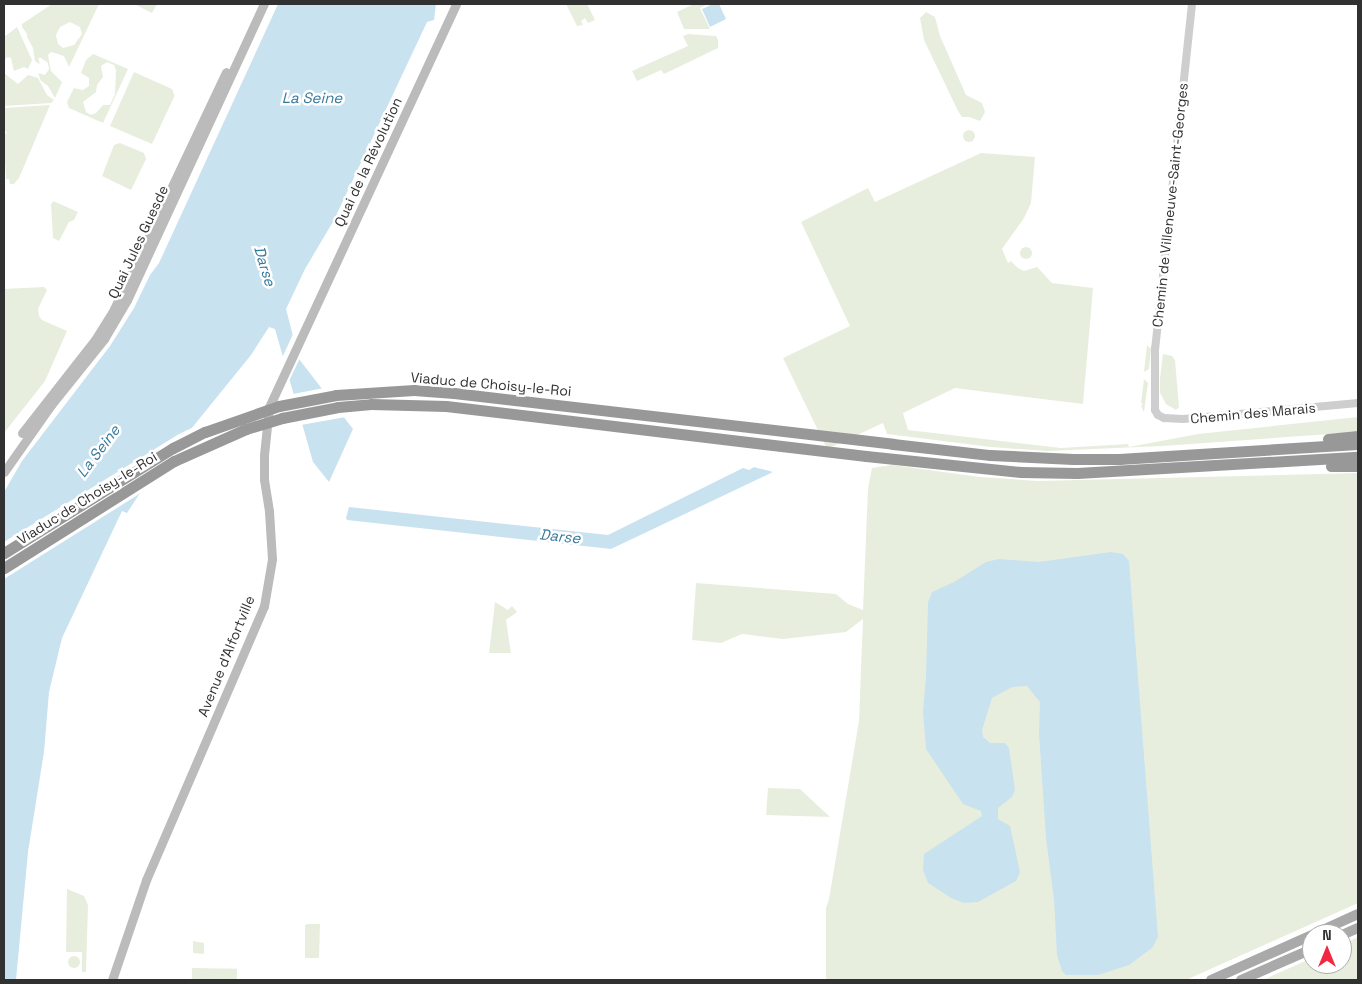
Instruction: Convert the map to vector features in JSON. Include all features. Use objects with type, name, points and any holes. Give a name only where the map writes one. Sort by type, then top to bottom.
[{"type":"highway","name":"Viaduc de Choisy-le-Roi","points":[[4,553],[173,448],[205,432],[279,406],[336,395],[414,390],[454,393],[990,455],[1072,459],[1119,459],[1358,444]]},
{"type":"highway","name":"Viaduc de Choisy-le-Roi","points":[[4,568],[174,461],[246,429],[318,410],[371,404],[446,406],[866,456],[1021,472],[1077,473],[1292,462]]},
{"type":"highway","points":[[1291,448],[1310,440],[1358,436]]},
{"type":"highway","points":[[1292,462],[1358,457]]},
{"type":"highway","points":[[1292,462],[1307,467],[1358,466]]},
{"type":"main road","name":"Quai Jules Guesde","points":[[4,460],[95,340],[114,309],[258,4]]},
{"type":"main road","name":"Quai Jules Guesde","points":[[4,472],[51,405],[104,339],[127,300],[264,4]]},
{"type":"main road","name":"Quai de la Révolution","points":[[304,331],[456,4]]},
{"type":"main road","name":"Avenue d'Alfortville","points":[[112,980],[146,880],[264,606],[272,559],[264,455],[269,407],[304,331]]},
{"type":"main road","points":[[1336,924],[1358,914]]},
{"type":"main road","points":[[1211,980],[1302,939]]},
{"type":"main road","points":[[1241,980],[1302,953]]},
{"type":"street","name":"Chemin de Villeneuve-Saint-Georges","points":[[1154,406],[1155,348],[1192,4]]},
{"type":"street","name":"Chemin des Marais","points":[[1154,406],[1160,416],[1183,418],[1358,403]]},
{"type":"green space","points":[[52,4],[99,4],[69,67],[64,56],[51,52],[48,55],[51,71],[62,82],[55,98],[48,86],[41,81],[38,73],[45,75],[49,69],[48,63],[41,58],[38,58],[40,64],[35,61],[33,48],[22,24]],"holes":[[[70,22],[80,27],[82,34],[74,45],[63,48],[58,44],[56,35],[60,27]]]},
{"type":"green space","points":[[134,4],[157,4],[152,13]]},
{"type":"green space","points":[[566,4],[587,4],[595,20],[588,23],[585,18],[581,21],[583,25],[577,26]]},
{"type":"green space","points":[[694,4],[708,4],[700,8],[710,29],[684,29],[677,12]]},
{"type":"green space","points":[[926,12],[935,17],[940,36],[966,95],[982,103],[985,112],[980,121],[969,117],[962,117],[958,111],[924,40],[920,18]]},
{"type":"green space","points":[[17,27],[32,60],[28,69],[24,67],[14,71],[11,58],[7,57],[4,61],[4,37]]},
{"type":"green space","points":[[688,34],[716,36],[718,48],[664,74],[661,70],[637,81],[632,71],[688,46],[683,36]]},
{"type":"green space","points":[[93,54],[128,69],[103,123],[69,108],[67,102],[74,88],[83,90],[89,86],[89,78],[81,73],[86,60]],"holes":[[[107,62],[114,65],[116,70],[115,94],[110,105],[103,105],[96,113],[91,115],[86,112],[83,102],[96,92],[97,85],[103,77],[101,66]]]},
{"type":"green space","points":[[134,72],[172,89],[174,94],[152,144],[110,126]]},
{"type":"green space","points":[[4,73],[18,84],[28,75],[38,78],[47,95],[54,100],[51,103],[4,106]]},
{"type":"green space","points":[[50,105],[19,178],[14,184],[10,184],[9,179],[6,179],[4,143],[5,134],[7,133],[4,129],[4,108]]},
{"type":"green space","points":[[969,130],[975,136],[969,142],[963,136]]},
{"type":"green space","points":[[120,143],[144,153],[146,159],[131,190],[102,176],[114,145]]},
{"type":"green space","points":[[981,153],[1035,157],[1031,203],[1024,218],[1002,249],[1008,263],[1011,261],[1024,271],[1037,267],[1052,283],[1093,288],[1083,404],[955,388],[903,413],[908,430],[1061,448],[1128,444],[1129,447],[1198,434],[1358,417],[1358,432],[1163,446],[1047,451],[991,447],[887,434],[883,423],[827,449],[783,358],[850,326],[801,222],[868,188],[875,202]]},
{"type":"green space","points":[[53,201],[78,212],[74,220],[69,222],[59,241],[53,238],[51,205]]},
{"type":"green space","points":[[1024,247],[1028,247],[1032,253],[1028,259],[1024,259],[1020,255],[1020,251]]},
{"type":"green space","points":[[44,287],[47,290],[38,309],[39,316],[42,320],[67,331],[45,381],[4,433],[4,289]]},
{"type":"green space","points":[[1147,345],[1151,349],[1149,369],[1144,372]]},
{"type":"green space","points":[[1163,354],[1172,356],[1175,360],[1179,407],[1176,410],[1166,404],[1160,393]]},
{"type":"green space","points":[[1144,379],[1148,383],[1144,412],[1141,406],[1143,404],[1141,403]]},
{"type":"green space","points":[[892,465],[980,477],[1038,481],[1358,473],[1358,903],[1311,924],[1302,924],[1302,928],[1186,980],[826,980],[826,908],[859,721],[863,619],[846,632],[783,639],[742,634],[721,643],[692,640],[696,583],[836,594],[848,604],[863,610],[868,488],[872,468]]},
{"type":"green space","points":[[495,602],[508,610],[512,606],[517,612],[506,620],[511,653],[489,653]]},
{"type":"green space","points":[[768,788],[800,789],[830,817],[766,815]]},
{"type":"green space","points":[[67,889],[84,896],[88,905],[86,972],[82,972],[82,952],[66,952]]},
{"type":"green space","points":[[320,924],[319,958],[305,958],[305,925]]},
{"type":"green space","points":[[1358,937],[1358,980],[1263,980],[1302,962],[1302,974],[1352,974],[1352,940]]},
{"type":"green space","points":[[193,941],[204,943],[204,954],[193,953]]},
{"type":"green space","points":[[72,956],[76,956],[80,962],[76,968],[72,968],[68,964],[68,960]]},
{"type":"green space","points":[[192,968],[237,969],[237,980],[192,980]]},
{"type":"water","name":"La Seine","points":[[278,4],[436,4],[434,20],[427,22],[334,220],[305,269],[286,309],[299,359],[353,429],[329,482],[313,462],[275,329],[269,327],[251,355],[144,487],[127,513],[122,511],[62,638],[49,692],[44,752],[28,852],[16,980],[4,980],[4,492],[22,461],[110,346],[134,308],[150,275],[159,263]]},
{"type":"water","points":[[713,4],[719,4],[726,19],[710,27],[702,9]]},
{"type":"water","name":"Darse","points":[[754,467],[773,472],[611,549],[347,520],[346,518],[349,507],[608,535],[743,468],[749,470]]},
{"type":"water","points":[[1111,552],[1123,554],[1129,561],[1158,937],[1152,948],[1129,965],[1098,975],[1066,975],[1062,971],[1057,955],[1054,900],[1046,838],[1039,733],[1040,702],[1027,686],[1012,687],[992,698],[982,730],[983,737],[990,743],[1005,743],[1009,748],[1015,790],[1012,797],[998,808],[998,819],[1010,826],[1020,872],[1016,881],[978,902],[964,903],[951,898],[928,883],[923,870],[924,854],[982,816],[981,811],[963,804],[926,749],[923,712],[928,602],[932,592],[954,582],[986,562],[999,559],[1039,562]]},
{"type":"pier","points":[[294,332],[301,356],[289,381],[282,358]]},
{"type":"pier","points":[[324,388],[346,417],[301,425],[293,394]]},
{"type":"pier","points":[[194,427],[144,491],[4,579],[4,542],[179,434]]}]
